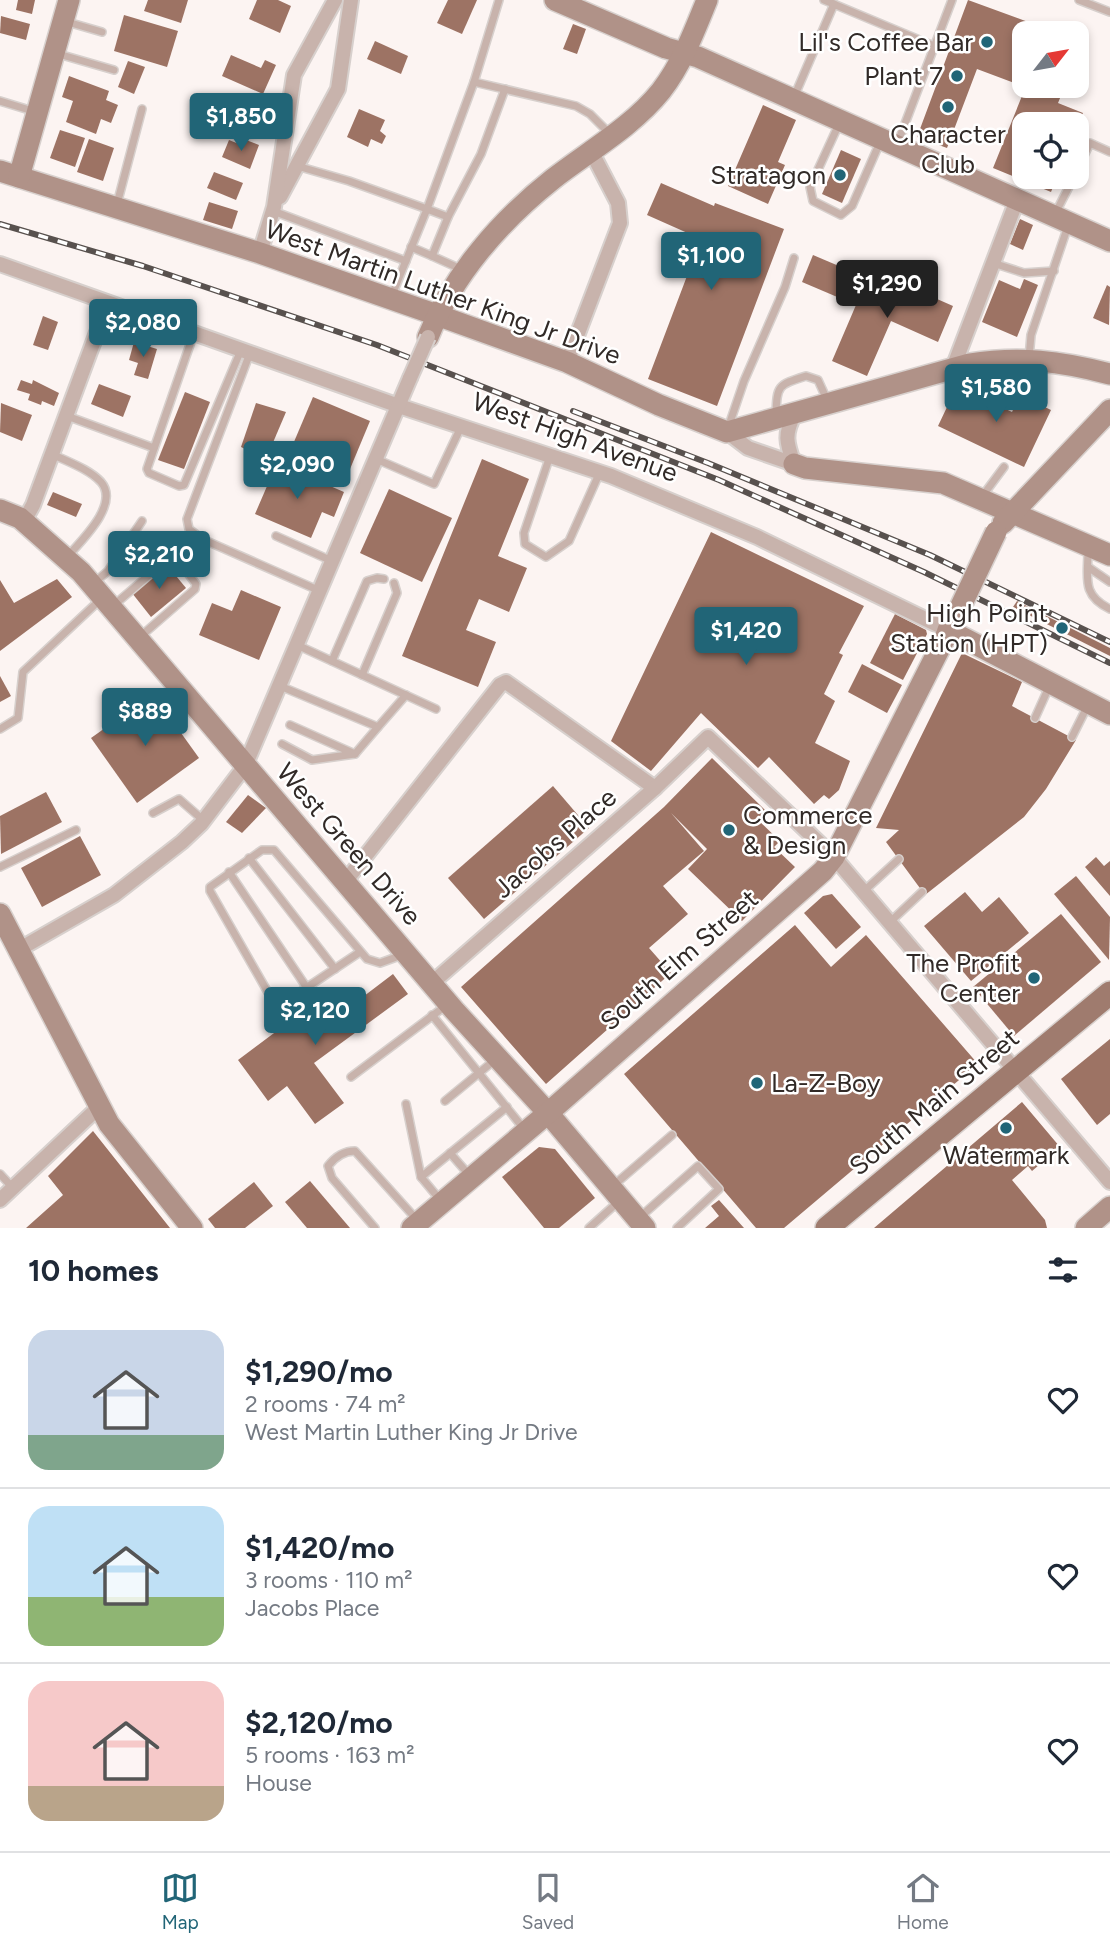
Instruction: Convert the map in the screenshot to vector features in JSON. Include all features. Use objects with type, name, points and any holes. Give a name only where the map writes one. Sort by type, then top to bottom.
[{"type":"main road","points":[[9,174],[37,112],[69,0]]},
{"type":"main road","points":[[555,0],[793,99],[1110,241]]},
{"type":"main road","points":[[428,337],[437,316],[464,271],[502,225],[529,199],[631,121],[660,91],[685,54],[707,0]]},
{"type":"main road","name":"West Martin Luther King Jr Drive","points":[[9,174],[260,253],[567,362],[659,405],[727,432]]},
{"type":"main road","points":[[727,432],[953,368],[993,360],[1029,359],[1069,364],[1110,374]]},
{"type":"main road","name":"South Elm Street","points":[[415,1225],[823,871],[834,857],[996,532],[1011,512],[1110,410]]},
{"type":"main road","points":[[794,464],[806,468],[943,482],[1110,555]]},
{"type":"main road","name":"West Green Drive","points":[[0,510],[24,521],[65,558],[102,597],[432,983],[440,1009],[498,1058],[548,1112],[641,1224]]},
{"type":"main road","name":"West High Avenue","points":[[948,630],[1110,714]]},
{"type":"main road","points":[[0,915],[109,1124],[192,1228]]},
{"type":"main road","name":"South Main Street","points":[[827,1228],[1110,993]]},
{"type":"main road","points":[[1086,1228],[1110,1207]]},
{"type":"street","points":[[260,253],[274,209],[294,75],[335,0]]},
{"type":"street","points":[[274,209],[338,89],[351,0]]},
{"type":"street","points":[[567,362],[620,223],[618,204],[591,151]]},
{"type":"street","points":[[953,368],[1017,200]]},
{"type":"street","name":"West High Avenue","points":[[0,264],[399,406],[600,472],[757,537],[948,630]]},
{"type":"street","points":[[24,521],[108,303]]},
{"type":"street","points":[[18,950],[114,895],[182,842],[204,821],[246,766],[428,337]]},
{"type":"street","points":[[785,416],[787,446],[794,464]]},
{"type":"street","points":[[727,432],[748,448],[794,464]]},
{"type":"street","points":[[345,882],[500,685],[506,682],[655,788]]},
{"type":"street","name":"Jacobs Place","points":[[432,983],[655,788],[708,737],[834,857]]},
{"type":"street","points":[[834,857],[1110,1182]]},
{"type":"street","points":[[0,1200],[100,1106]]},
{"type":"lane","points":[[390,299],[474,82],[499,0]]},
{"type":"lane","points":[[824,0],[934,46]]},
{"type":"lane","points":[[841,121],[810,187],[813,201],[841,215],[852,206],[889,142],[934,46],[951,0]]},
{"type":"lane","points":[[1079,0],[1110,12]]},
{"type":"lane","points":[[793,99],[834,4]]},
{"type":"lane","points":[[63,21],[102,32]]},
{"type":"lane","points":[[54,53],[114,71]]},
{"type":"lane","points":[[474,82],[576,106],[590,114],[611,136]]},
{"type":"lane","points":[[432,256],[448,217],[481,154],[505,89]]},
{"type":"lane","points":[[0,102],[37,112]]},
{"type":"lane","points":[[116,208],[142,109]]},
{"type":"lane","points":[[1089,145],[1090,143],[1110,152]]},
{"type":"lane","points":[[296,166],[349,181],[448,217]]},
{"type":"lane","points":[[1029,359],[1031,335],[1054,271],[1062,220],[1071,189]]},
{"type":"lane","points":[[274,209],[405,261]]},
{"type":"lane","points":[[411,247],[464,271]]},
{"type":"lane","points":[[727,432],[744,381],[785,288],[794,258]]},
{"type":"lane","points":[[993,263],[1024,273],[1054,271]]},
{"type":"lane","points":[[194,333],[147,469],[149,473],[179,486],[184,485],[246,351]]},
{"type":"lane","points":[[246,351],[187,519],[189,529],[202,539],[320,592]]},
{"type":"lane","points":[[785,416],[776,395],[780,388],[806,376],[818,380],[829,404]]},
{"type":"lane","points":[[66,416],[154,448]]},
{"type":"lane","points":[[376,459],[434,484],[462,426]]},
{"type":"lane","points":[[52,454],[89,473],[101,482],[106,491],[106,506],[86,535],[65,558]]},
{"type":"lane","points":[[551,456],[524,533],[525,544],[546,557],[569,541],[600,472]]},
{"type":"lane","points":[[980,499],[1004,467]]},
{"type":"lane","points":[[102,597],[108,571],[142,521]]},
{"type":"lane","points":[[276,536],[333,562]]},
{"type":"lane","points":[[1088,545],[1090,595],[1110,609]]},
{"type":"lane","points":[[0,729],[18,718],[23,672],[102,597],[168,559],[181,564],[196,584],[195,589],[138,639]]},
{"type":"lane","points":[[1088,567],[1110,582]]},
{"type":"lane","points":[[332,661],[367,581],[384,579]]},
{"type":"lane","points":[[362,675],[397,593],[394,583]]},
{"type":"lane","points":[[297,645],[436,709]]},
{"type":"lane","points":[[1035,718],[1051,683]]},
{"type":"lane","points":[[280,686],[378,727]]},
{"type":"lane","points":[[282,744],[312,760],[355,754],[406,695]]},
{"type":"lane","points":[[1072,737],[1089,703]]},
{"type":"lane","points":[[290,725],[355,754]]},
{"type":"lane","points":[[153,813],[179,799],[204,821]]},
{"type":"lane","points":[[0,867],[76,830]]},
{"type":"lane","points":[[360,952],[285,1002],[274,1003],[210,887],[249,858],[268,849],[280,855],[367,959],[380,963],[406,953]]},
{"type":"lane","points":[[249,858],[335,969]]},
{"type":"lane","points":[[864,891],[899,859]]},
{"type":"lane","points":[[229,872],[307,988]]},
{"type":"lane","points":[[890,922],[922,892]]},
{"type":"lane","points":[[351,1077],[440,1009],[479,1074],[526,1131]]},
{"type":"lane","points":[[445,1101],[498,1058]]},
{"type":"lane","points":[[406,1104],[421,1177],[441,1201]]},
{"type":"lane","points":[[421,1177],[507,1107]]},
{"type":"lane","points":[[589,1228],[616,1193],[672,1135]]},
{"type":"lane","points":[[375,1228],[332,1178],[328,1166],[333,1159],[348,1151],[355,1151],[415,1225]]},
{"type":"lane","points":[[450,1153],[471,1177]]},
{"type":"lane","points":[[641,1224],[698,1166],[719,1189],[677,1228]]},
{"type":"lane","points":[[0,1174],[13,1188]]},
{"type":"building","points":[[18,0],[35,0],[32,14],[16,10]]},
{"type":"building","points":[[148,0],[188,0],[181,23],[144,11]]},
{"type":"building","points":[[257,0],[278,0],[291,6],[280,33],[249,19]]},
{"type":"building","points":[[448,0],[477,0],[462,34],[437,23]]},
{"type":"building","name":"Plant 7","points":[[968,0],[1025,21],[1012,21],[1012,82],[977,69],[947,148],[917,137]]},
{"type":"building","points":[[124,15],[178,31],[167,67],[114,51]]},
{"type":"building","points":[[1,16],[30,24],[26,40],[0,33]]},
{"type":"building","points":[[573,24],[586,29],[577,54],[563,49]]},
{"type":"building","points":[[375,41],[408,56],[401,74],[367,59]]},
{"type":"building","points":[[231,55],[261,68],[265,60],[276,65],[263,94],[222,76]]},
{"type":"building","points":[[128,61],[145,67],[134,94],[118,87]]},
{"type":"building","points":[[69,76],[109,91],[106,100],[118,105],[111,123],[101,119],[96,134],[66,122],[73,101],[62,97]]},
{"type":"building","points":[[1021,98],[1060,98],[1058,103],[1080,112],[1016,112]]},
{"type":"building","points":[[763,105],[796,120],[778,162],[785,165],[768,204],[728,186]]},
{"type":"building","points":[[238,108],[262,116],[257,131],[233,123]]},
{"type":"building","points":[[359,109],[385,120],[380,131],[386,136],[382,144],[371,139],[368,147],[347,137]]},
{"type":"building","points":[[1012,121],[1012,176],[993,168]]},
{"type":"building","points":[[60,130],[85,138],[75,167],[50,158]]},
{"type":"building","points":[[89,139],[114,148],[103,181],[77,172]]},
{"type":"building","points":[[229,140],[244,146],[246,140],[259,145],[250,169],[222,157]]},
{"type":"building","points":[[841,150],[861,159],[842,203],[822,194]]},
{"type":"building","points":[[214,172],[243,183],[236,200],[207,188]]},
{"type":"building","points":[[661,183],[714,206],[715,203],[784,229],[717,406],[648,379],[701,239],[647,215]]},
{"type":"building","points":[[209,202],[238,211],[232,229],[203,220]]},
{"type":"building","points":[[1020,219],[1033,225],[1023,250],[1010,244]]},
{"type":"building","points":[[813,255],[860,275],[849,302],[802,282]]},
{"type":"building","points":[[871,270],[953,306],[938,342],[891,321],[867,376],[832,361]]},
{"type":"building","points":[[1024,279],[1038,285],[1017,337],[982,322],[999,280],[1020,289]]},
{"type":"building","points":[[1107,285],[1110,287],[1109,325],[1093,318]]},
{"type":"building","points":[[43,316],[58,322],[48,350],[33,345]]},
{"type":"building","points":[[134,342],[157,349],[148,379],[134,375],[138,363],[129,360]]},
{"type":"building","points":[[21,380],[32,384],[33,380],[59,393],[54,406],[42,401],[41,405],[28,400],[30,394],[17,390]]},
{"type":"building","points":[[99,384],[131,396],[123,417],[91,404]]},
{"type":"building","points":[[957,386],[1012,412],[1020,395],[1051,410],[1024,467],[938,426]]},
{"type":"building","points":[[185,392],[210,402],[184,469],[158,460]]},
{"type":"building","points":[[313,397],[370,421],[345,481],[288,456]]},
{"type":"building","points":[[1,403],[32,415],[22,441],[0,432]]},
{"type":"building","points":[[256,403],[286,412],[266,459],[241,447]]},
{"type":"building","points":[[482,459],[529,479],[498,556],[527,568],[509,612],[479,599],[466,630],[496,642],[478,687],[402,656]]},
{"type":"building","points":[[277,463],[344,492],[334,517],[322,512],[311,538],[255,514]]},
{"type":"building","points":[[389,489],[452,518],[422,582],[360,553]]},
{"type":"building","points":[[53,492],[82,504],[76,517],[47,505]]},
{"type":"building","points":[[711,532],[864,606],[839,653],[843,655],[824,694],[835,701],[815,743],[850,761],[839,790],[829,799],[824,795],[814,804],[769,757],[758,768],[701,713],[651,771],[611,741]]},
{"type":"building","points":[[167,565],[186,588],[151,617],[132,593]]},
{"type":"building","points":[[57,579],[72,597],[0,651],[0,580],[14,603]]},
{"type":"building","points":[[241,590],[281,607],[259,660],[199,635],[212,603],[232,611]]},
{"type":"building","name":"High Point Station (HPT)","points":[[1017,601],[1110,648],[1110,656],[1013,607]]},
{"type":"building","points":[[895,614],[926,630],[927,634],[903,680],[870,663]]},
{"type":"building","points":[[962,653],[1022,682],[1012,706],[1076,740],[1046,789],[1024,817],[925,895],[886,842],[899,830],[876,828]]},
{"type":"building","points":[[862,664],[902,685],[887,713],[848,692]]},
{"type":"building","points":[[0,676],[11,696],[0,702]]},
{"type":"building","points":[[153,694],[199,758],[137,803],[91,738]]},
{"type":"building","points":[[712,758],[766,811],[758,820],[780,841],[774,847],[795,867],[742,921],[688,869],[707,849],[671,813],[704,851],[663,886],[688,914],[649,948],[671,973],[546,1084],[461,987],[664,807]]},
{"type":"building","points":[[553,786],[589,828],[484,919],[448,878]]},
{"type":"building","points":[[46,792],[62,822],[1,854],[0,816]]},
{"type":"building","points":[[248,795],[266,808],[242,833],[226,822]]},
{"type":"building","points":[[80,836],[101,875],[42,907],[21,868]]},
{"type":"building","points":[[1096,857],[1104,866],[1110,861],[1110,896],[1085,867]]},
{"type":"building","points":[[1076,876],[1110,917],[1109,960],[1054,894]]},
{"type":"building","points":[[965,892],[982,912],[999,897],[1029,933],[971,981],[924,926]]},
{"type":"building","points":[[832,894],[861,927],[836,949],[804,913],[823,896]]},
{"type":"building","points":[[1061,914],[1101,962],[1014,1036],[973,987]]},
{"type":"building","points":[[795,925],[831,967],[866,935],[978,1064],[784,1228],[756,1228],[624,1074]]},
{"type":"building","points":[[393,974],[408,994],[314,1063],[344,1103],[315,1124],[287,1086],[268,1101],[238,1060],[333,989],[347,1009]]},
{"type":"building","points":[[1110,1039],[1110,1114],[1097,1125],[1061,1079]]},
{"type":"building","points":[[1022,1102],[1060,1147],[1032,1171],[1028,1166],[1012,1180],[1045,1220],[1047,1228],[874,1228]]},
{"type":"building","points":[[93,1131],[170,1228],[26,1228],[63,1195],[48,1176]]},
{"type":"building","points":[[539,1147],[555,1149],[595,1198],[559,1228],[544,1228],[502,1177]]},
{"type":"building","points":[[310,1181],[350,1228],[307,1228],[285,1202]]},
{"type":"building","points":[[254,1182],[273,1206],[245,1228],[215,1228],[208,1219]]},
{"type":"building","points":[[719,1200],[744,1228],[705,1228],[719,1216],[711,1206]]},
{"type":"railway","points":[[0,224],[143,266],[377,345],[719,480],[924,572],[1110,663]]},
{"type":"railway","points":[[573,411],[708,463],[930,555],[1110,642]]},
{"type":"place","name":"Lil's Coffee Bar","points":[[987,42]]},
{"type":"place","name":"Plant 7","points":[[957,76]]},
{"type":"place","name":"Character Club","points":[[948,107]]},
{"type":"place","name":"Stratagon","points":[[840,175]]},
{"type":"place","name":"High Point Station (HPT)","points":[[1062,628]]},
{"type":"place","name":"Commerce & Design","points":[[729,830]]},
{"type":"place","name":"The Profit Center","points":[[1034,978]]},
{"type":"place","name":"La-Z-Boy","points":[[757,1083]]},
{"type":"place","name":"Watermark","points":[[1006,1128]]}]
